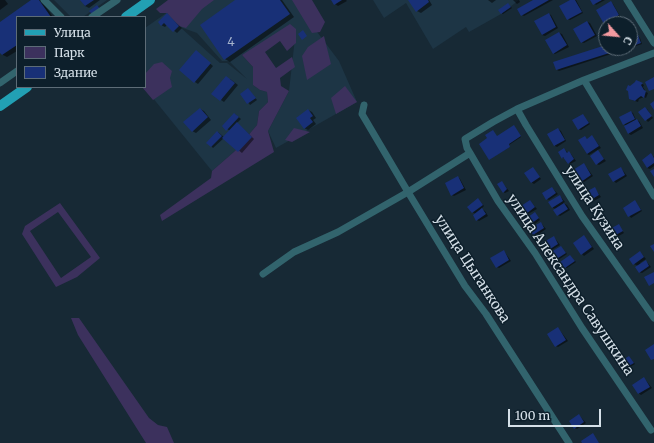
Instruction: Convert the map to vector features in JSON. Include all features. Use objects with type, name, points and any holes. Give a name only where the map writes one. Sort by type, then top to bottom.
[{"type":"main road","points":[[127,16],[150,0]]},
{"type":"main road","points":[[0,106],[26,88]]},
{"type":"street","points":[[44,0],[60,16]]},
{"type":"street","points":[[93,16],[117,0]]},
{"type":"street","points":[[627,0],[654,43]]},
{"type":"street","points":[[263,274],[294,252],[338,232],[408,192],[470,153],[465,139],[493,122],[517,109],[584,80],[654,53]]},
{"type":"street","points":[[0,83],[16,72]]},
{"type":"street","points":[[584,80],[654,196]]},
{"type":"street","name":"улица Цыганкова","points":[[364,104],[362,114],[408,192],[465,286],[486,314],[569,443]]},
{"type":"street","name":"улица Кузина","points":[[517,109],[582,216],[654,318]]},
{"type":"street","name":"улица Александра Савушкина","points":[[470,153],[498,201],[535,253],[582,328],[651,430]]},
{"type":"shaded area","points":[[54,0],[107,0],[84,16],[70,16]]},
{"type":"shaded area","points":[[185,0],[293,0],[339,61],[357,102],[276,148],[268,131],[289,91],[296,29],[242,55],[253,67],[253,85],[260,90],[267,92],[268,102],[259,111],[257,125],[235,151],[212,171],[145,88],[146,27]],"holes":[[[180,27],[197,33],[222,61],[229,61],[247,79],[227,63],[220,63]]]},
{"type":"shaded area","points":[[373,0],[519,0],[501,14],[469,32],[466,27],[433,49],[406,3],[384,18]]},
{"type":"green space","points":[[168,0],[214,0],[202,9],[186,28],[179,26],[167,13],[160,13],[156,9]]},
{"type":"green space","points":[[292,0],[312,0],[325,22],[320,32],[312,33]]},
{"type":"green space","points":[[290,24],[296,29],[296,43],[287,51],[280,41],[265,52],[276,68],[292,57],[295,67],[280,78],[281,86],[289,91],[268,131],[274,152],[162,221],[160,215],[211,178],[212,171],[235,151],[257,125],[259,111],[268,102],[267,92],[260,90],[253,85],[253,67],[242,55]]},
{"type":"green space","points":[[324,36],[331,64],[307,80],[302,56],[308,47]]},
{"type":"green space","points":[[162,62],[172,71],[170,78],[172,87],[153,100],[143,88],[146,88],[146,73],[154,64]]},
{"type":"green space","points":[[345,86],[357,102],[336,114],[331,98]]},
{"type":"green space","points":[[294,128],[310,132],[292,142],[285,140]]},
{"type":"green space","points":[[60,203],[100,258],[77,277],[56,287],[22,234],[25,226]],"holes":[[[58,212],[91,257],[61,278],[30,231]]]},
{"type":"green space","points":[[71,318],[79,318],[149,418],[158,425],[167,427],[174,443],[146,443],[78,335]]},
{"type":"building","points":[[31,0],[39,0],[50,16],[16,16],[16,46],[2,55],[0,53],[0,22]]},
{"type":"building","points":[[80,0],[94,0],[85,6]]},
{"type":"building","points":[[235,0],[280,0],[290,14],[224,60],[200,25]]},
{"type":"building","points":[[331,0],[342,0],[334,5]]},
{"type":"building","points":[[408,0],[428,0],[429,2],[416,12]]},
{"type":"building","points":[[533,0],[549,0],[521,16],[517,9]]},
{"type":"building","points":[[570,0],[575,0],[582,12],[567,20],[559,6]]},
{"type":"building","points":[[590,0],[602,0],[593,5]]},
{"type":"building","points":[[611,1],[619,15],[599,16],[596,10]]},
{"type":"building","points":[[508,3],[511,7],[501,14],[498,10]]},
{"type":"building","points":[[97,5],[100,9],[93,15],[89,11]]},
{"type":"building","points":[[167,13],[179,26],[173,32],[164,23],[161,26],[158,22]]},
{"type":"building","points":[[549,13],[556,27],[542,35],[534,21]]},
{"type":"building","points":[[587,21],[595,35],[581,43],[573,29]]},
{"type":"building","points":[[303,30],[307,36],[302,40],[298,34]]},
{"type":"building","points":[[559,32],[567,45],[553,54],[545,40]]},
{"type":"building","points":[[638,35],[641,43],[638,44]]},
{"type":"building","points":[[598,48],[598,56],[600,56],[556,70],[553,62]]},
{"type":"building","points":[[196,50],[211,63],[194,83],[179,70]]},
{"type":"building","points":[[226,76],[235,83],[220,101],[211,94]]},
{"type":"building","points":[[654,77],[654,89],[649,91],[645,82]]},
{"type":"building","points":[[636,80],[643,83],[641,85],[646,91],[644,98],[641,96],[635,101],[629,99],[628,91],[626,90],[628,85],[630,86]]},
{"type":"building","points":[[248,88],[256,98],[247,104],[240,94]]},
{"type":"building","points":[[654,101],[654,110],[650,104]]},
{"type":"building","points":[[645,107],[652,116],[645,121],[638,112]]},
{"type":"building","points":[[200,108],[208,117],[192,132],[183,122]]},
{"type":"building","points":[[308,109],[313,116],[310,118],[313,122],[304,129],[296,118]]},
{"type":"building","points":[[631,111],[635,119],[623,125],[619,117]]},
{"type":"building","points":[[234,113],[239,117],[226,131],[222,126]]},
{"type":"building","points":[[583,114],[589,123],[578,130],[572,120]]},
{"type":"building","points":[[637,119],[641,126],[628,134],[624,126]]},
{"type":"building","points":[[237,122],[252,137],[238,152],[222,138]]},
{"type":"building","points":[[514,125],[521,136],[509,144],[510,147],[489,160],[479,144],[487,138],[485,135],[493,130],[497,136]]},
{"type":"building","points":[[558,128],[565,140],[554,146],[547,134]]},
{"type":"building","points":[[217,131],[222,136],[211,147],[206,143]]},
{"type":"building","points":[[592,135],[599,146],[587,154],[578,140],[585,136],[587,139]]},
{"type":"building","points":[[564,148],[567,153],[569,151],[574,159],[568,164],[563,157],[562,159],[558,152]]},
{"type":"building","points":[[598,150],[604,159],[596,165],[590,156]]},
{"type":"building","points":[[651,153],[654,158],[654,163],[647,168],[642,160]]},
{"type":"building","points":[[584,163],[591,175],[581,182],[573,170]]},
{"type":"building","points":[[533,167],[540,177],[531,183],[524,173]]},
{"type":"building","points":[[621,167],[625,175],[613,182],[608,174]]},
{"type":"building","points":[[654,169],[654,177],[650,171]]},
{"type":"building","points":[[458,176],[464,188],[451,196],[445,183]]},
{"type":"building","points":[[502,181],[507,189],[503,193],[497,184]]},
{"type":"building","points":[[552,187],[556,193],[546,200],[542,193]]},
{"type":"building","points":[[595,187],[599,195],[589,201],[584,193]]},
{"type":"building","points":[[560,195],[563,201],[552,208],[548,202]]},
{"type":"building","points":[[478,198],[483,205],[472,213],[467,207]]},
{"type":"building","points":[[530,200],[535,207],[526,214],[521,206]]},
{"type":"building","points":[[635,200],[641,210],[628,217],[623,208]]},
{"type":"building","points":[[564,203],[568,209],[557,216],[553,210]]},
{"type":"building","points":[[482,208],[486,214],[476,221],[473,215]]},
{"type":"building","points":[[535,212],[539,218],[528,226],[524,220]]},
{"type":"building","points":[[541,222],[544,228],[533,235],[529,229]]},
{"type":"building","points":[[619,224],[623,231],[614,236],[610,229]]},
{"type":"building","points":[[584,235],[592,247],[581,255],[573,243]]},
{"type":"building","points":[[554,236],[558,244],[547,251],[542,243]]},
{"type":"building","points":[[654,244],[654,252],[650,246]]},
{"type":"building","points":[[561,246],[566,253],[555,260],[551,252]]},
{"type":"building","points":[[504,250],[509,260],[496,268],[490,258]]},
{"type":"building","points":[[640,251],[644,257],[633,265],[629,259]]},
{"type":"building","points":[[570,255],[575,261],[565,268],[560,262]]},
{"type":"building","points":[[646,260],[649,266],[639,273],[635,267]]},
{"type":"building","points":[[654,272],[654,283],[649,286],[644,277]]},
{"type":"building","points":[[558,327],[566,340],[555,347],[547,334]]},
{"type":"building","points":[[654,344],[654,359],[651,360],[645,350]]},
{"type":"building","points":[[629,356],[634,363],[622,370],[618,363]]},
{"type":"building","points":[[644,377],[650,387],[638,394],[632,385]]},
{"type":"building","points":[[579,414],[584,422],[574,429],[569,421]]},
{"type":"building","points":[[593,433],[599,443],[582,443],[581,441]]}]
